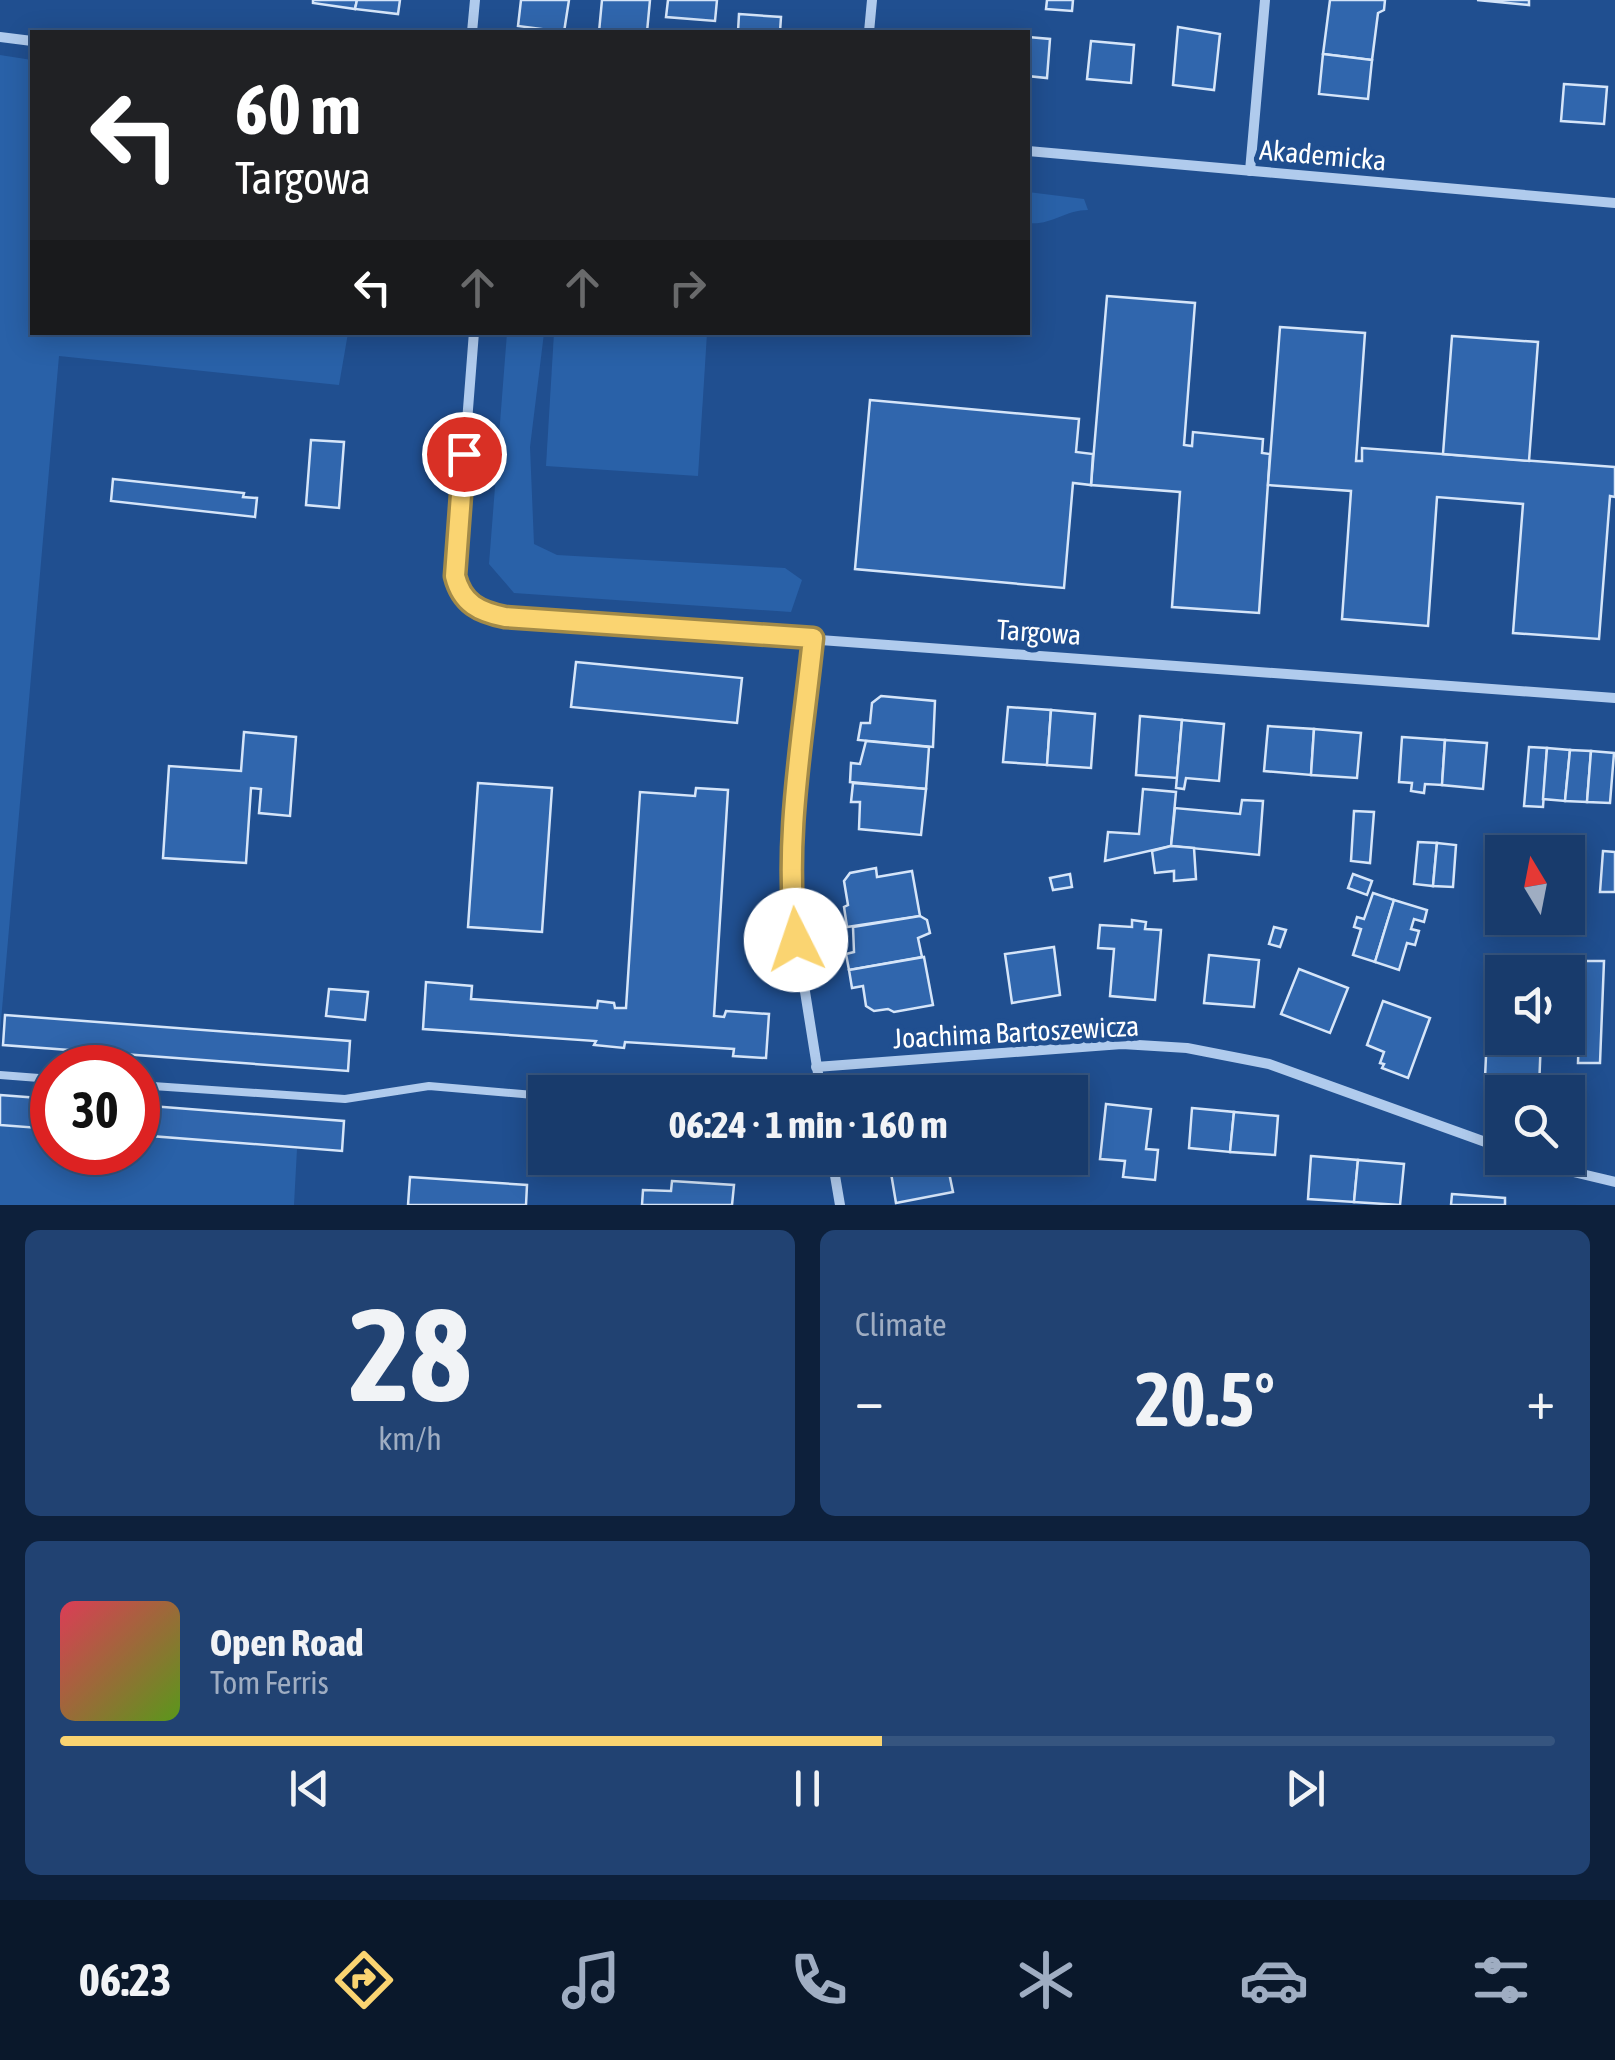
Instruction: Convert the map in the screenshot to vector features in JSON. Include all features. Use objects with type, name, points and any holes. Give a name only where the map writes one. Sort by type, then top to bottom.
[{"type":"street","points":[[472,30],[476,0]]},
{"type":"street","points":[[869,30],[872,0]]},
{"type":"street","points":[[1250,170],[1266,0]]},
{"type":"street","points":[[0,37],[30,41]]},
{"type":"street","name":"Akademicka","points":[[1030,150],[1615,203]]},
{"type":"street","name":"Targowa","points":[[474,335],[455,560],[458,588],[474,608],[505,617],[1615,698]]},
{"type":"street","points":[[813,638],[793,835],[792,910],[817,1075]]},
{"type":"street","name":"Joachima Bartoszewicza","points":[[816,1067],[1122,1044],[1187,1048],[1270,1064],[1485,1142]]},
{"type":"street","points":[[1585,1174],[1615,1182]]},
{"type":"street","points":[[835,1175],[840,1205]]},
{"type":"lane","points":[[0,1075],[30,1077]]},
{"type":"lane","points":[[160,1087],[345,1100],[428,1086],[528,1095]]},
{"type":"shaded area","points":[[0,55],[30,60],[30,335],[348,335],[339,385],[59,356],[0,1032]]},
{"type":"shaded area","points":[[1030,192],[1084,199],[1088,210],[1030,223]]},
{"type":"shaded area","points":[[507,335],[544,335],[530,447],[534,544],[557,555],[785,568],[802,580],[791,612],[514,593],[489,564]]},
{"type":"shaded area","points":[[554,335],[707,335],[698,476],[546,466]]},
{"type":"shaded area","points":[[0,1125],[30,1127],[30,1175],[160,1175],[160,1138],[297,1149],[294,1205],[0,1205]]},
{"type":"building","points":[[313,0],[357,0],[355,9]]},
{"type":"building","points":[[357,0],[400,0],[398,14],[355,9]]},
{"type":"building","points":[[521,0],[569,0],[564,30],[518,26]]},
{"type":"building","points":[[602,0],[650,0],[647,30],[599,30]]},
{"type":"building","points":[[668,0],[717,0],[715,21],[666,17]]},
{"type":"building","points":[[1047,0],[1073,0],[1072,11],[1046,9]]},
{"type":"building","points":[[1330,0],[1385,0],[1384,10],[1378,13],[1372,60],[1323,54]]},
{"type":"building","points":[[1477,0],[1529,0],[1529,5]]},
{"type":"building","points":[[739,14],[781,17],[780,30],[738,30]]},
{"type":"building","points":[[1178,27],[1220,34],[1214,90],[1173,85]]},
{"type":"building","points":[[1030,37],[1050,39],[1047,78],[1030,76]]},
{"type":"building","points":[[1091,41],[1134,45],[1131,83],[1087,79]]},
{"type":"building","points":[[1323,54],[1372,60],[1368,99],[1319,94]]},
{"type":"building","points":[[1564,84],[1607,87],[1604,124],[1561,121]]},
{"type":"building","points":[[1107,296],[1195,303],[1184,445],[1192,446],[1193,432],[1263,439],[1262,453],[1270,454],[1259,613],[1172,607],[1180,492],[1091,485]]},
{"type":"building","points":[[1280,327],[1365,333],[1356,461],[1362,461],[1362,448],[1615,467],[1599,639],[1513,633],[1523,504],[1437,497],[1428,626],[1342,619],[1351,491],[1268,485]]},
{"type":"building","points":[[1452,336],[1538,342],[1529,461],[1443,454]]},
{"type":"building","points":[[870,400],[1079,419],[1076,452],[1093,454],[1091,485],[1073,483],[1064,588],[855,569]]},
{"type":"building","points":[[311,440],[344,442],[339,508],[306,505]]},
{"type":"building","points":[[113,479],[244,493],[243,497],[257,498],[255,517],[111,501]]},
{"type":"building","points":[[576,662],[742,678],[737,723],[571,707]]},
{"type":"building","points":[[881,696],[935,701],[933,747],[858,740],[861,723],[870,723],[872,703]]},
{"type":"building","points":[[1008,707],[1051,710],[1047,765],[1003,762]]},
{"type":"building","points":[[1051,710],[1095,714],[1091,768],[1047,765]]},
{"type":"building","points":[[1140,716],[1182,720],[1177,778],[1136,775]]},
{"type":"building","points":[[1182,720],[1224,724],[1219,781],[1186,778],[1184,789],[1176,788]]},
{"type":"building","points":[[1268,726],[1314,729],[1311,775],[1264,771]]},
{"type":"building","points":[[1314,729],[1361,733],[1357,778],[1311,775]]},
{"type":"building","points":[[244,732],[296,737],[290,816],[259,813],[261,789],[251,788],[246,863],[163,858],[169,766],[241,771]]},
{"type":"building","points":[[1402,737],[1445,740],[1442,785],[1425,784],[1424,793],[1411,791],[1412,783],[1399,782]]},
{"type":"building","points":[[1445,740],[1487,743],[1483,789],[1442,785]]},
{"type":"building","points":[[866,741],[929,747],[926,789],[850,782],[851,763],[860,764]]},
{"type":"building","points":[[1529,747],[1547,748],[1543,807],[1524,806]]},
{"type":"building","points":[[1547,748],[1570,750],[1565,801],[1543,799]]},
{"type":"building","points":[[1570,750],[1591,751],[1587,802],[1565,801]]},
{"type":"building","points":[[1591,751],[1614,753],[1610,803],[1587,802]]},
{"type":"building","points":[[478,783],[552,788],[542,932],[468,927]]},
{"type":"building","points":[[853,783],[926,789],[921,835],[859,829],[860,802],[851,802]]},
{"type":"building","points":[[696,788],[728,790],[714,1016],[724,1017],[726,1011],[769,1014],[766,1058],[733,1056],[734,1049],[625,1042],[624,1048],[594,1045],[596,1041],[423,1029],[426,982],[472,986],[471,999],[597,1008],[598,1001],[626,1008],[640,792],[695,796]]},
{"type":"building","points":[[1143,789],[1176,792],[1171,846],[1105,861],[1108,832],[1139,834]]},
{"type":"building","points":[[1242,800],[1263,801],[1259,855],[1171,846],[1175,808],[1240,814]]},
{"type":"building","points":[[1354,811],[1374,812],[1370,863],[1351,861]]},
{"type":"building","points":[[1418,842],[1437,843],[1433,886],[1414,884]]},
{"type":"building","points":[[1437,843],[1456,845],[1453,887],[1433,886]]},
{"type":"building","points":[[1171,846],[1194,848],[1196,879],[1174,881],[1174,871],[1155,873],[1152,851]]},
{"type":"building","points":[[1603,851],[1615,852],[1615,892],[1600,892]]},
{"type":"building","points":[[876,868],[877,877],[912,871],[920,916],[847,927],[844,881],[850,873]]},
{"type":"building","points":[[1070,874],[1072,887],[1053,890],[1050,878]]},
{"type":"building","points":[[1353,874],[1372,881],[1367,895],[1348,888]]},
{"type":"building","points":[[1373,893],[1394,900],[1375,962],[1353,955],[1361,929],[1354,927],[1357,917],[1364,919]]},
{"type":"building","points":[[1394,900],[1427,910],[1424,922],[1414,919],[1411,929],[1419,931],[1415,945],[1407,943],[1399,970],[1375,962]]},
{"type":"building","points":[[920,916],[927,920],[930,933],[918,938],[922,957],[849,970],[846,954],[854,952],[853,927]]},
{"type":"building","points":[[1132,920],[1146,922],[1145,929],[1161,930],[1155,1000],[1110,996],[1114,949],[1098,948],[1100,925],[1132,927]]},
{"type":"building","points":[[1274,927],[1286,930],[1280,947],[1269,944]]},
{"type":"building","points":[[1054,947],[1060,995],[1012,1003],[1005,954]]},
{"type":"building","points":[[1209,955],[1259,960],[1254,1007],[1204,1003]]},
{"type":"building","points":[[924,957],[933,1005],[894,1012],[874,1011],[866,1006],[863,986],[852,988],[849,970]]},
{"type":"building","points":[[1585,961],[1604,961],[1600,1063],[1578,1063],[1578,1055],[1585,1055]]},
{"type":"building","points":[[1299,969],[1348,988],[1330,1033],[1281,1014]]},
{"type":"building","points":[[329,989],[368,992],[365,1020],[326,1016]]},
{"type":"building","points":[[1383,1001],[1430,1018],[1408,1078],[1382,1068],[1384,1052],[1367,1045]]},
{"type":"building","points":[[5,1015],[350,1041],[348,1071],[160,1057],[160,1045],[3,1045]]},
{"type":"building","points":[[1486,1055],[1540,1055],[1540,1075],[1485,1075]]},
{"type":"building","points":[[0,1095],[30,1097],[30,1127],[0,1125]]},
{"type":"building","points":[[1106,1104],[1151,1109],[1146,1149],[1158,1150],[1155,1180],[1123,1177],[1125,1161],[1100,1159]]},
{"type":"building","points":[[160,1107],[344,1121],[342,1151],[160,1137]]},
{"type":"building","points":[[1192,1108],[1234,1112],[1230,1152],[1189,1148]]},
{"type":"building","points":[[1234,1112],[1278,1116],[1275,1155],[1230,1152]]},
{"type":"building","points":[[1311,1156],[1358,1160],[1354,1202],[1308,1199]]},
{"type":"building","points":[[1358,1160],[1404,1164],[1400,1205],[1354,1202]]},
{"type":"building","points":[[891,1175],[950,1175],[953,1192],[896,1203]]},
{"type":"building","points":[[410,1177],[527,1185],[526,1205],[408,1205]]},
{"type":"building","points":[[672,1181],[734,1185],[732,1205],[642,1205],[643,1190],[671,1191]]},
{"type":"building","points":[[1452,1194],[1505,1198],[1505,1205],[1451,1205]]},
{"type":"route","points":[[464,454],[455,576],[458,588],[474,608],[505,617],[813,638],[793,835],[792,910],[796,940]]}]
